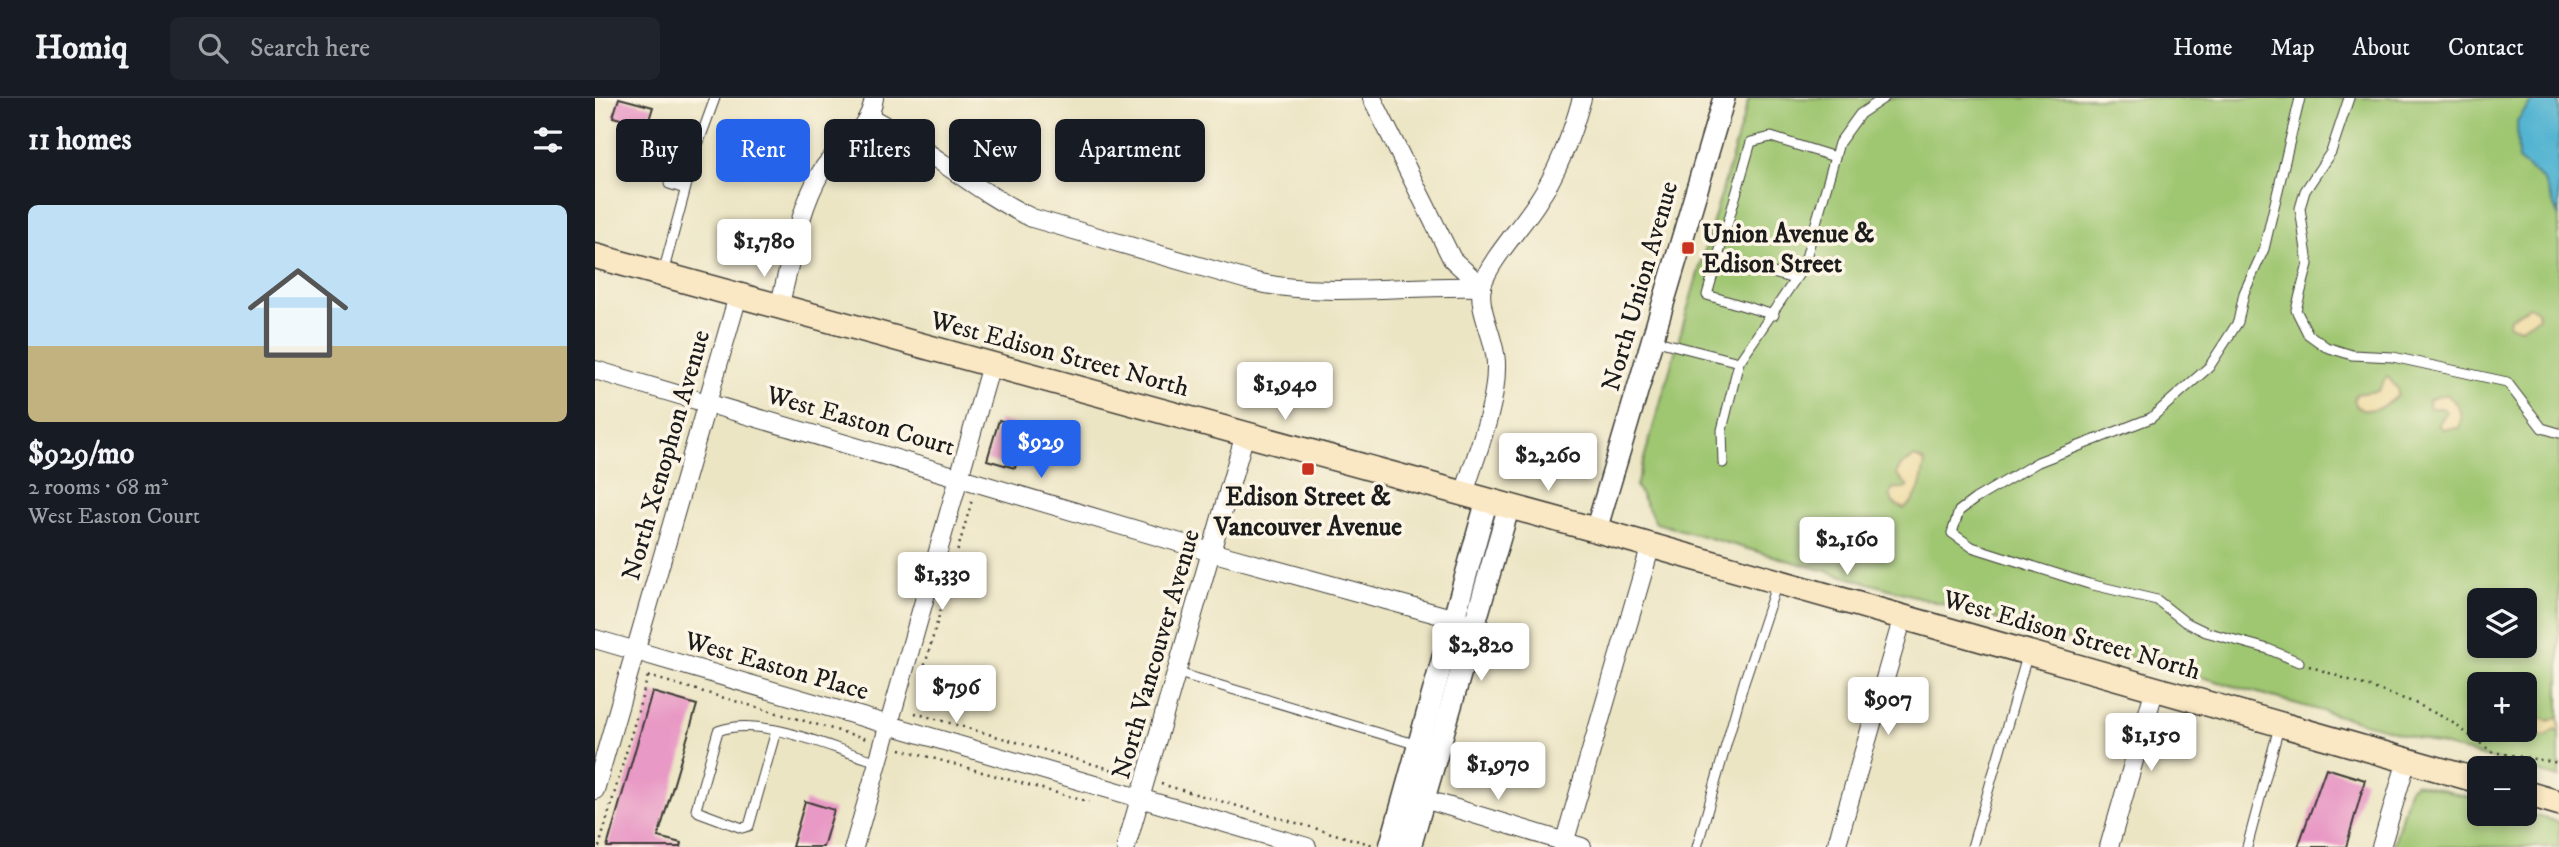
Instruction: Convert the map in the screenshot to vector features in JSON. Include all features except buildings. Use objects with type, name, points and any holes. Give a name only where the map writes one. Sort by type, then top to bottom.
[{"type":"main road","name":"West Edison Street North","points":[[595,256],[1651,545],[2467,776]]},
{"type":"main road","points":[[2537,797],[2559,803]]},
{"type":"street","points":[[779,307],[810,194],[823,169],[861,130],[869,117],[874,98]]},
{"type":"street","points":[[1372,98],[1452,260],[1482,287]]},
{"type":"street","points":[[1389,847],[1414,796],[1476,625],[1496,379],[1495,345],[1485,316],[1482,287],[1487,272],[1518,232],[1555,173],[1582,98]]},
{"type":"street","name":"North Union Avenue","points":[[1596,530],[1724,98]]},
{"type":"street","points":[[869,117],[908,137],[1001,201],[1032,218],[1251,281],[1318,292],[1437,286],[1482,287]]},
{"type":"street","name":"North Xenophon Avenue","points":[[596,781],[738,296]]},
{"type":"street","points":[[854,847],[879,762],[898,728],[959,475],[991,365]]},
{"type":"street","name":"West Easton Court","points":[[595,370],[959,475],[1211,552],[1476,625]]},
{"type":"street","name":"North Vancouver Avenue","points":[[1126,847],[1245,434]]},
{"type":"street","points":[[1410,847],[1418,745],[1487,500]]},
{"type":"street","points":[[1414,796],[1570,845],[1651,545]]},
{"type":"street","points":[[1836,847],[1903,617]]},
{"type":"street","name":"West Easton Place","points":[[595,639],[1307,847]]},
{"type":"street","points":[[2109,847],[2155,688]]},
{"type":"street","points":[[2381,847],[2407,760]]},
{"type":"lane","points":[[702,134],[715,98]]},
{"type":"lane","points":[[1723,463],[1722,430],[1739,362],[1774,315],[1803,268],[1839,143],[1860,114],[1884,98]]},
{"type":"lane","points":[[2299,662],[2268,649],[2206,632],[2185,621],[2157,600],[2089,584],[1972,547],[1952,533],[1959,511],[1975,499],[2038,462],[2151,418],[2209,368],[2238,322],[2245,293],[2264,249],[2300,98]]},
{"type":"lane","points":[[2349,98],[2331,152],[2305,191],[2300,208],[2308,264],[2296,310],[2308,334],[2326,348],[2353,355],[2393,357],[2507,382],[2542,428],[2559,433]]},
{"type":"lane","points":[[1774,315],[1707,295],[1751,142],[1771,137],[1835,157]]},
{"type":"lane","points":[[662,275],[687,182]]},
{"type":"lane","points":[[669,184],[685,189]]},
{"type":"lane","points":[[1718,257],[1794,279]]},
{"type":"lane","points":[[1653,340],[1739,362]]},
{"type":"lane","points":[[1697,847],[1744,682],[1777,582]]},
{"type":"lane","points":[[1972,847],[2028,653]]},
{"type":"lane","points":[[1175,672],[1418,745]]},
{"type":"lane","points":[[776,731],[749,826],[742,828],[707,818],[699,812],[697,809],[718,731],[752,724],[776,731],[879,762]]},
{"type":"lane","points":[[2247,847],[2280,724]]},
{"type":"path","points":[[923,672],[973,499]]},
{"type":"path","points":[[2299,662],[2406,699],[2449,720],[2492,752],[2559,762]]},
{"type":"path","points":[[599,847],[651,666]]},
{"type":"path","points":[[898,728],[901,749]]},
{"type":"green space","points":[[1749,98],[2559,98],[2559,778],[2537,772],[2537,756],[2481,756],[1656,523],[1636,486]]},
{"type":"green space","points":[[2415,783],[2467,797],[2467,826],[2537,826],[2537,816],[2559,822],[2559,847],[2393,847],[2409,790]]},
{"type":"sand","points":[[2529,306],[2538,311],[2539,317],[2519,329],[2509,325],[2510,318]]},
{"type":"sand","points":[[2387,376],[2397,388],[2398,395],[2379,408],[2367,410],[2357,407],[2354,400],[2356,394],[2378,391]]},
{"type":"sand","points":[[2446,394],[2459,409],[2459,428],[2443,429],[2438,425],[2447,412],[2442,408],[2429,408],[2428,400]]},
{"type":"sand","points":[[1915,457],[1925,462],[1923,475],[1917,494],[1904,509],[1893,503],[1890,494],[1893,488],[1905,489],[1908,486],[1897,475],[1903,464]]},
{"type":"sand","points":[[2537,717],[2549,721],[2559,717],[2559,735],[2555,729],[2546,737],[2537,736]]},
{"type":"water","points":[[2534,98],[2559,98],[2559,217],[2543,180],[2518,160],[2517,121]]},
{"type":"place","name":"Union Avenue & Edison Street","points":[[1688,248]]},
{"type":"place","name":"Edison Street & Vancouver Avenue","points":[[1308,469]]}]
